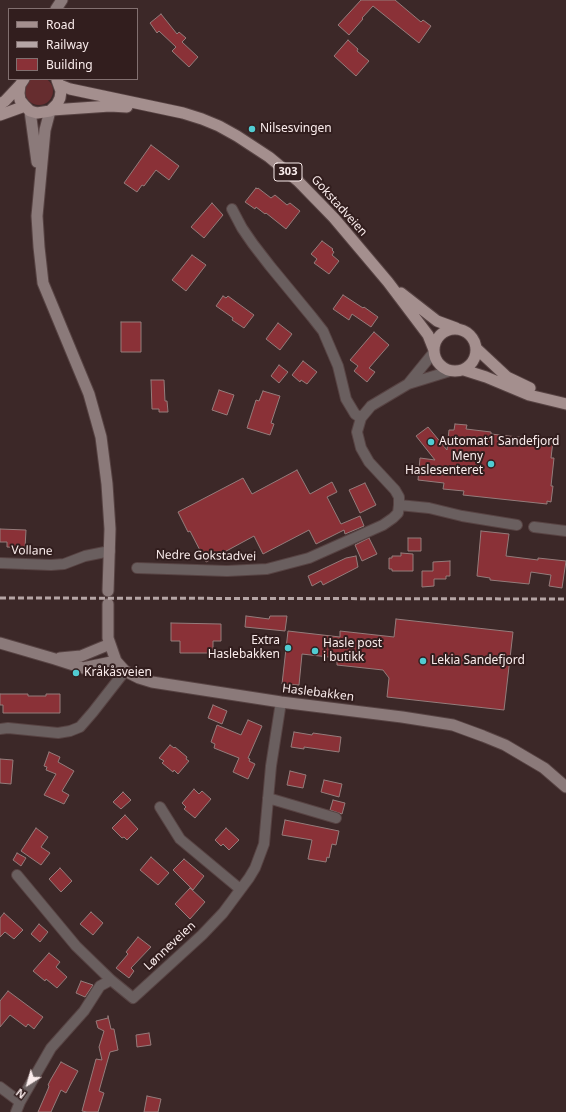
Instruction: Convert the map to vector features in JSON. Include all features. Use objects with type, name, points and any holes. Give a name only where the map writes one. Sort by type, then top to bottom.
[{"type":"main road","points":[[22,82],[19,92],[20,100],[28,109],[40,184]]},
{"type":"main road","points":[[0,104],[5,101],[22,82]]},
{"type":"main road","name":"Gokstadveien","points":[[58,82],[70,89],[183,113],[219,126],[254,146],[282,166],[312,194],[388,282],[428,335],[434,351]]},
{"type":"main road","name":"303","points":[[0,115],[28,109],[38,113],[51,110],[60,98],[58,82]]},
{"type":"main road","name":"Gokstadveien","points":[[51,110],[110,106],[156,107]]},
{"type":"main road","points":[[51,110],[45,130],[37,216],[43,284],[89,394],[100,437],[108,484],[110,529],[108,591]]},
{"type":"main road","name":"Gokstadveien","points":[[388,282],[437,321],[456,328]]},
{"type":"main road","name":"303","points":[[456,328],[468,332],[476,342],[477,349],[507,376],[532,389],[566,402]]},
{"type":"main road","points":[[434,351],[435,342],[439,335],[444,331],[456,328]]},
{"type":"main road","points":[[464,370],[474,361],[477,349]]},
{"type":"main road","name":"303","points":[[434,351],[435,357],[439,364],[450,371],[464,370],[486,377],[529,395],[566,402]]},
{"type":"main road","name":"Haslebakken","points":[[108,604],[108,638],[116,661],[125,671],[138,678],[152,682],[281,702],[453,725],[505,745],[544,768],[565,783]]},
{"type":"main road","points":[[0,643],[83,668],[116,661]]},
{"type":"main road","points":[[56,659],[81,656],[110,644]]},
{"type":"street","points":[[232,209],[245,234],[323,331],[338,366],[346,399],[356,414],[361,418]]},
{"type":"street","points":[[408,384],[434,351]]},
{"type":"street","points":[[450,371],[408,384],[371,406],[361,418],[357,432],[361,448],[369,462],[395,490],[399,497],[399,506],[429,508],[462,516],[517,525]]},
{"type":"street","name":"Nedre Gokstadvei","points":[[137,568],[227,571],[267,569],[309,558],[383,525],[398,513],[399,506]]},
{"type":"street","points":[[534,527],[566,531]]},
{"type":"street","name":"Vollane","points":[[0,563],[51,565],[64,564],[85,556],[110,550]]},
{"type":"street","points":[[0,729],[8,728],[58,733],[70,731],[80,726],[93,712],[125,671]]},
{"type":"street","name":"Lønneveien","points":[[17,875],[76,946],[110,980],[133,998],[202,935],[223,913],[255,868],[262,852],[271,766],[281,702]]},
{"type":"street","points":[[268,798],[336,818]]},
{"type":"street","points":[[160,807],[180,839],[240,890]]},
{"type":"street","points":[[16,1112],[50,1048],[84,1011],[100,986],[110,980]]},
{"type":"street","points":[[0,1087],[20,1102]]},
{"type":"shaded area","points":[[31,80],[47,80],[52,86],[52,96],[49,101],[44,104],[34,104],[29,101],[26,96],[26,86]]},
{"type":"building","points":[[361,0],[395,0],[421,22],[423,20],[431,26],[419,43],[373,6],[349,35],[338,25]]},
{"type":"building","points":[[161,14],[177,34],[179,32],[186,38],[182,42],[198,57],[189,67],[172,51],[176,47],[159,31],[157,33],[150,23]]},
{"type":"building","points":[[348,40],[358,49],[357,51],[369,61],[356,76],[334,56]]},
{"type":"building","points":[[151,145],[179,166],[169,180],[156,170],[144,186],[142,185],[137,192],[124,183]]},
{"type":"building","points":[[256,188],[271,198],[275,195],[287,205],[290,203],[300,211],[286,229],[266,213],[265,214],[256,207],[255,209],[245,202]]},
{"type":"building","points":[[212,203],[223,215],[204,238],[191,227]]},
{"type":"building","points":[[322,241],[333,249],[332,250],[334,252],[332,255],[339,261],[329,274],[314,263],[317,259],[311,254]]},
{"type":"building","points":[[192,255],[206,265],[186,291],[172,280]]},
{"type":"building","points":[[343,295],[378,317],[371,327],[352,314],[349,320],[333,309]]},
{"type":"building","points":[[223,296],[226,298],[228,296],[254,315],[244,328],[216,306]]},
{"type":"building","points":[[121,322],[141,322],[141,352],[121,352]]},
{"type":"building","points":[[278,323],[292,334],[280,350],[266,339]]},
{"type":"building","points":[[374,332],[389,345],[369,368],[375,372],[367,382],[354,371],[358,366],[350,360]]},
{"type":"building","points":[[303,361],[317,372],[307,384],[301,380],[300,382],[292,375]]},
{"type":"building","points":[[279,365],[288,372],[279,383],[271,376]]},
{"type":"building","points":[[151,380],[164,380],[165,401],[167,401],[168,412],[159,412],[159,409],[152,409]]},
{"type":"building","points":[[219,390],[234,395],[227,415],[212,410]]},
{"type":"building","points":[[263,391],[280,396],[271,423],[274,424],[270,435],[247,428],[256,400],[259,401]]},
{"type":"building","points":[[455,424],[467,425],[466,429],[491,432],[491,434],[553,441],[551,458],[554,458],[551,502],[547,501],[547,504],[463,495],[464,491],[443,489],[444,483],[418,480],[420,458],[435,460],[416,436],[428,427],[447,450],[449,430],[454,430]]},
{"type":"building","points":[[297,470],[310,494],[332,482],[337,492],[327,497],[341,524],[360,516],[364,526],[345,534],[344,530],[316,544],[309,530],[263,554],[254,536],[206,562],[178,512],[243,478],[252,494]]},
{"type":"building","points":[[365,483],[376,505],[360,513],[349,490]]},
{"type":"building","points":[[0,529],[26,530],[25,548],[7,547],[7,542],[0,542]]},
{"type":"building","points":[[481,531],[509,534],[506,556],[538,560],[538,558],[566,561],[562,588],[549,586],[551,575],[531,572],[529,584],[490,580],[490,578],[477,576]]},
{"type":"building","points":[[369,538],[377,554],[362,561],[355,545]]},
{"type":"building","points":[[408,538],[421,538],[421,551],[408,551]]},
{"type":"building","points":[[401,553],[413,554],[413,571],[392,571],[392,569],[389,569],[389,558],[392,558],[392,556],[401,556]]},
{"type":"building","points":[[356,556],[358,567],[323,585],[321,581],[312,586],[308,576],[346,558]]},
{"type":"building","points":[[450,561],[450,576],[446,576],[446,579],[434,579],[434,586],[422,587],[422,571],[433,571],[433,562]]},
{"type":"building","points":[[246,616],[269,619],[270,616],[287,616],[285,631],[245,627]]},
{"type":"building","name":"Lekia Sandefjord","points":[[396,619],[513,632],[504,710],[387,697],[389,678],[383,670],[337,665],[337,658],[302,654],[299,685],[282,684],[288,631],[340,637],[340,631],[394,637]]},
{"type":"building","points":[[171,623],[221,624],[221,641],[213,641],[213,653],[180,653],[180,641],[171,641]]},
{"type":"building","points":[[0,694],[28,694],[28,696],[46,696],[46,694],[60,694],[60,713],[3,713],[3,705],[0,705]]},
{"type":"building","points":[[213,705],[227,711],[222,724],[208,718]]},
{"type":"building","points":[[248,720],[262,726],[248,758],[250,759],[249,761],[255,764],[248,779],[233,772],[239,758],[214,748],[215,744],[211,742],[217,725],[241,735]]},
{"type":"building","points":[[294,732],[341,737],[339,752],[304,747],[304,749],[291,747]]},
{"type":"building","points":[[170,745],[174,748],[175,747],[187,757],[186,759],[189,761],[178,774],[162,763],[164,761],[159,758]]},
{"type":"building","points":[[49,752],[60,757],[58,762],[74,771],[62,791],[69,795],[64,804],[44,795],[56,774],[46,770],[47,767],[44,766]]},
{"type":"building","points":[[0,759],[13,760],[11,784],[0,783]]},
{"type":"building","points":[[290,771],[306,775],[303,788],[287,785]]},
{"type":"building","points":[[324,780],[342,784],[339,797],[321,792]]},
{"type":"building","points":[[194,789],[199,794],[202,791],[211,799],[195,818],[184,809],[186,807],[182,803]]},
{"type":"building","points":[[123,792],[131,800],[121,809],[113,802]]},
{"type":"building","points":[[333,800],[345,803],[342,814],[330,810]]},
{"type":"building","points":[[125,815],[138,829],[127,840],[124,837],[122,838],[112,828]]},
{"type":"building","points":[[285,820],[339,831],[336,845],[332,844],[329,858],[327,857],[326,862],[308,859],[312,840],[282,835]]},
{"type":"building","points":[[36,828],[48,837],[41,847],[50,853],[41,865],[21,851]]},
{"type":"building","points":[[226,828],[239,840],[229,850],[223,844],[221,846],[215,840]]},
{"type":"building","points":[[17,853],[26,858],[21,866],[13,860]]},
{"type":"building","points":[[151,857],[169,873],[158,885],[140,870]]},
{"type":"building","points":[[184,859],[204,876],[193,890],[173,870]]},
{"type":"building","points":[[60,868],[72,881],[61,892],[49,879]]},
{"type":"building","points":[[190,888],[205,902],[190,919],[175,904]]},
{"type":"building","points":[[91,912],[103,923],[93,935],[80,924]]},
{"type":"building","points":[[4,913],[23,930],[14,939],[5,932],[0,937],[0,918]]},
{"type":"building","points":[[39,924],[48,932],[40,942],[31,934]]},
{"type":"building","points":[[138,937],[151,947],[131,968],[134,971],[129,978],[116,968],[128,954],[126,952]]},
{"type":"building","points":[[49,953],[60,962],[56,967],[67,977],[57,988],[46,979],[45,981],[33,971]]},
{"type":"building","points":[[81,981],[93,985],[85,997],[76,993]]},
{"type":"building","points":[[8,991],[43,1017],[34,1029],[28,1024],[26,1027],[10,1015],[0,1027],[0,1001]]},
{"type":"building","points":[[108,1016],[111,1029],[114,1029],[118,1050],[110,1052],[99,1091],[104,1093],[98,1112],[82,1111],[96,1059],[102,1060],[99,1047],[104,1031],[98,1028],[96,1021],[108,1018]]},
{"type":"building","points":[[149,1033],[151,1045],[137,1047],[136,1035]]},
{"type":"building","points":[[61,1062],[78,1071],[66,1093],[61,1090],[51,1112],[38,1112],[48,1089],[48,1085]]},
{"type":"building","points":[[147,1096],[161,1099],[158,1112],[144,1112]]},
{"type":"railway","points":[[0,598],[566,599]]},
{"type":"place","name":"Nilsesvingen","points":[[252,129]]},
{"type":"place","name":"Automat1 Sandefjord","points":[[431,442]]},
{"type":"place","name":"Meny Haslesenteret","points":[[491,464]]},
{"type":"place","name":"Extra Haslebakken","points":[[288,648]]},
{"type":"place","name":"Hasle post i butikk","points":[[315,651]]},
{"type":"place","name":"Lekia Sandefjord","points":[[423,661]]},
{"type":"place","name":"Kråkåsveien","points":[[76,673]]}]
